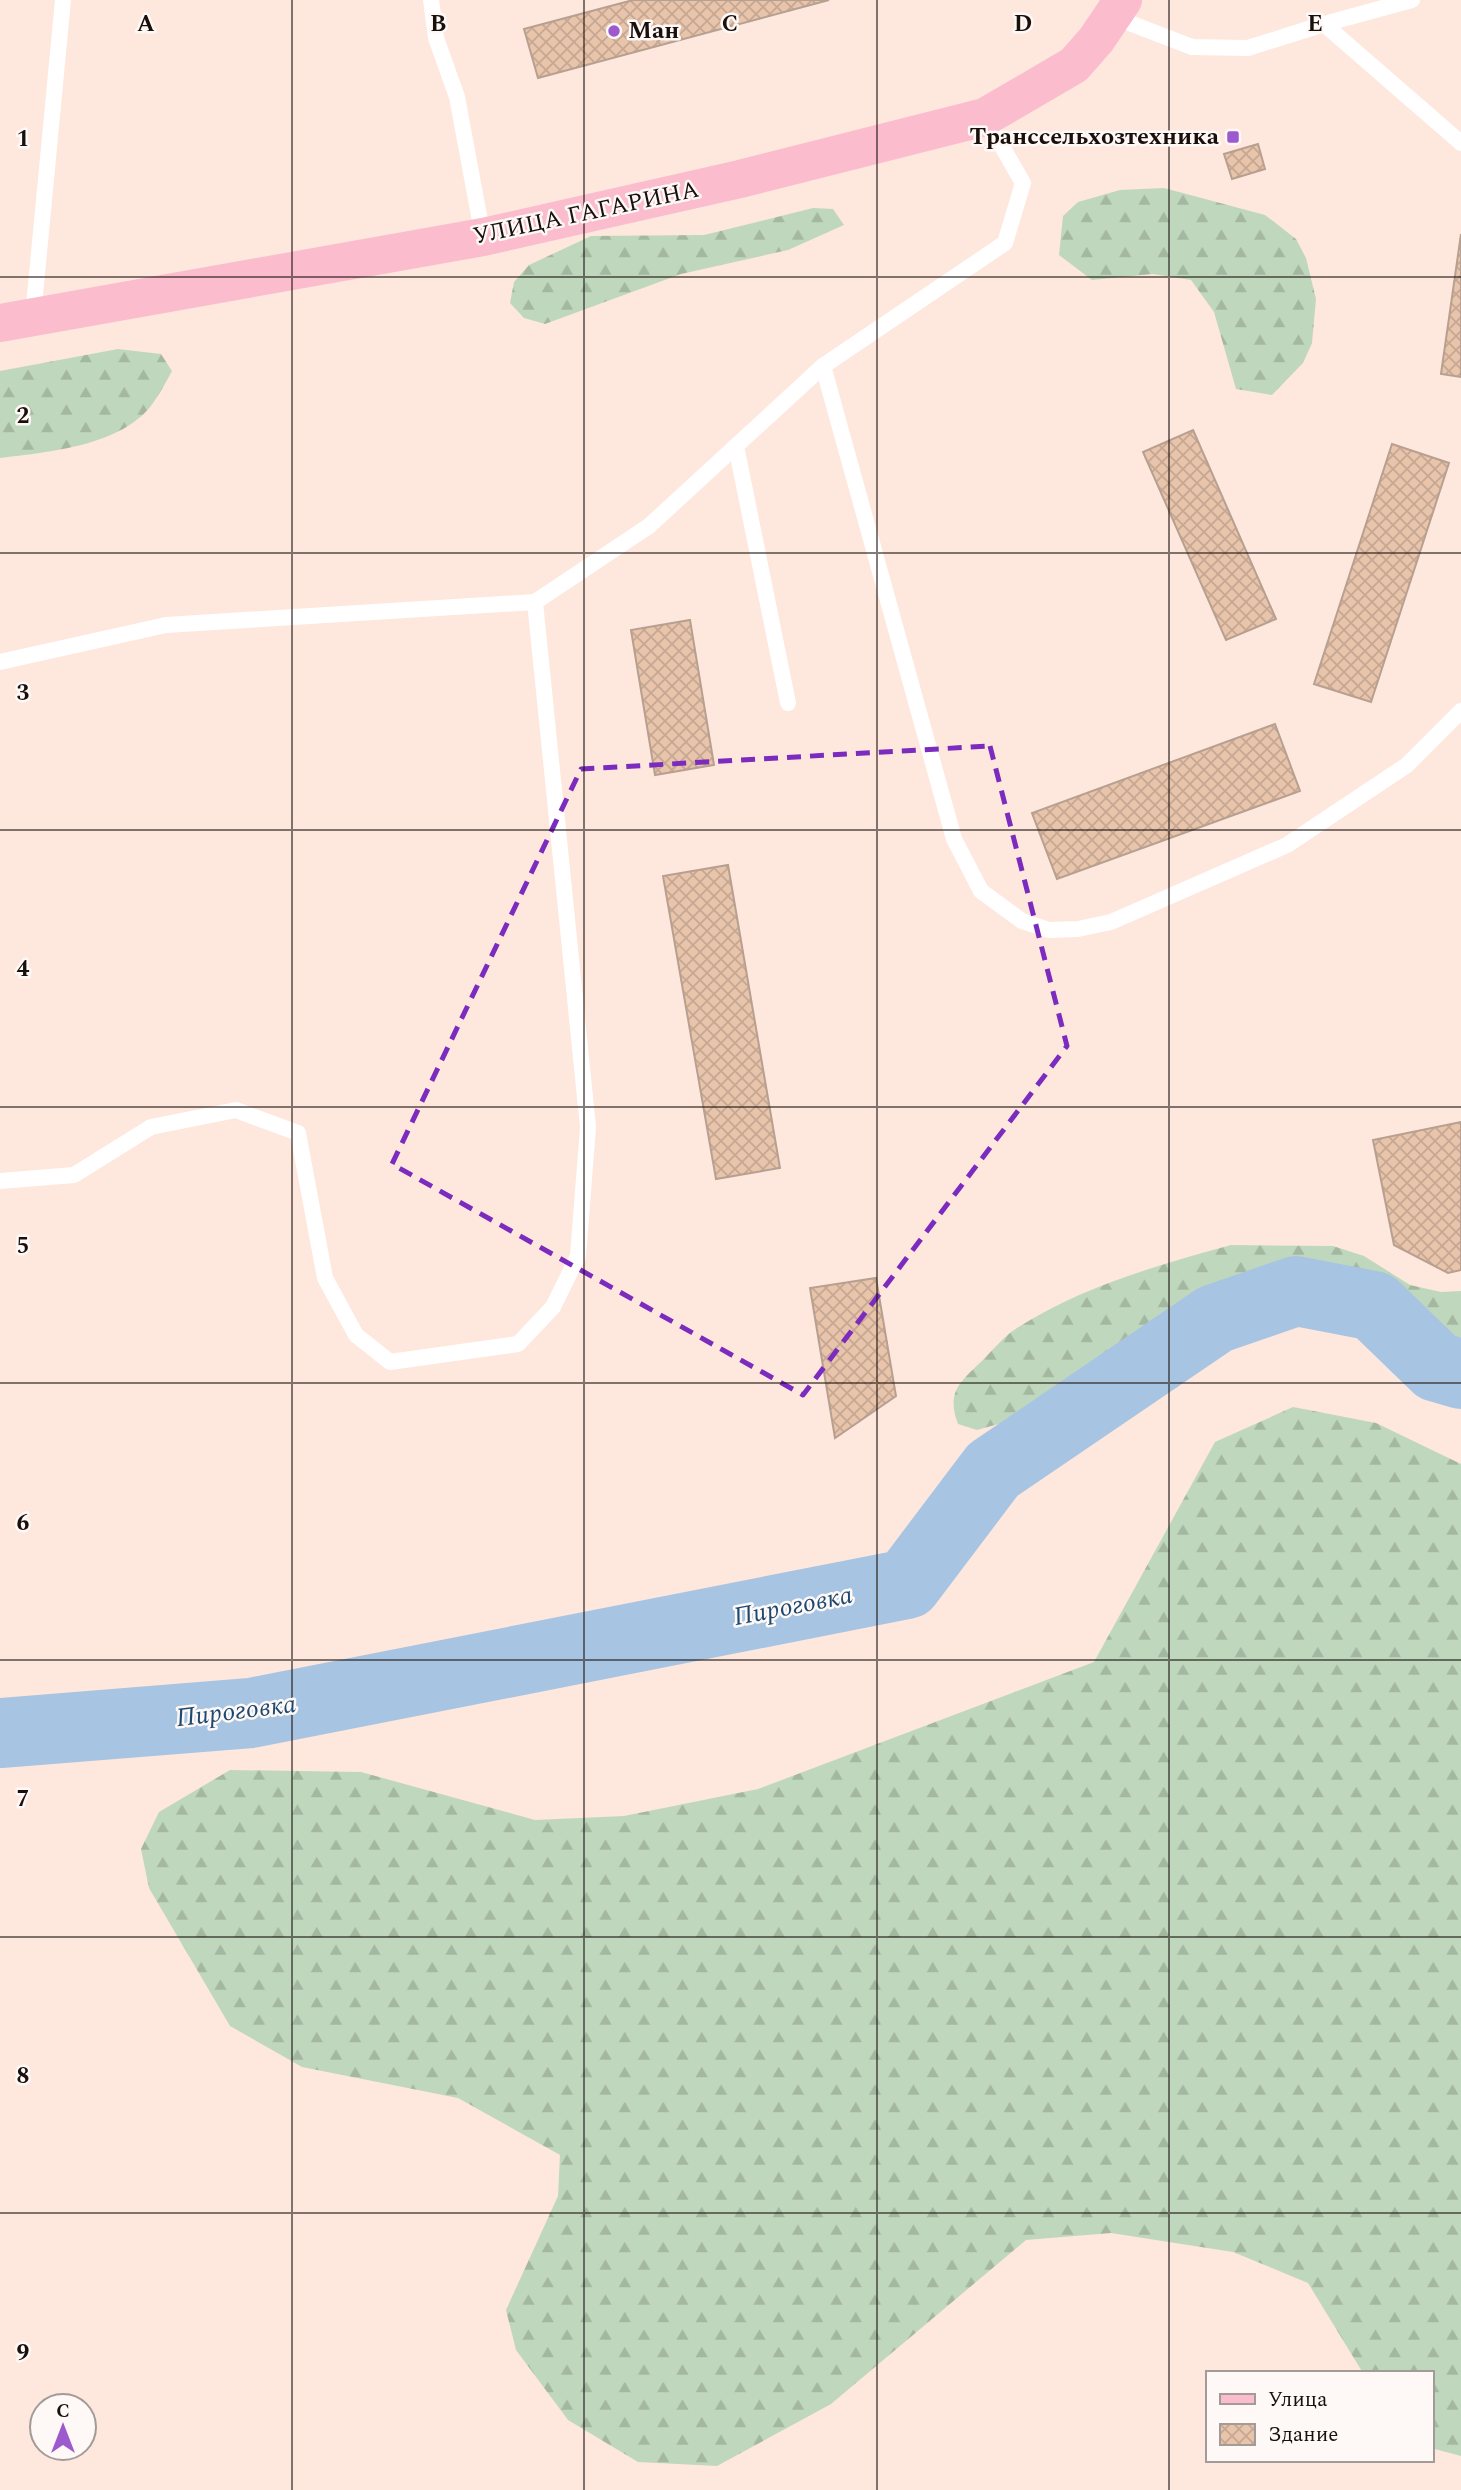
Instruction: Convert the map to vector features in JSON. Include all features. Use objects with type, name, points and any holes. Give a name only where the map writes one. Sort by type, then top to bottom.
[{"type":"main road","name":"УЛИЦА ГАГАРИНА","points":[[17,320],[483,237],[740,179],[985,117],[1073,65],[1118,8]]},
{"type":"lane","points":[[17,320],[63,0]]},
{"type":"lane","points":[[431,0],[436,38],[457,97],[483,237]]},
{"type":"lane","points":[[1118,8],[1192,47],[1248,48],[1412,0]]},
{"type":"lane","points":[[1324,24],[1461,143]]},
{"type":"lane","points":[[0,662],[166,625],[536,602],[649,526],[823,366],[1005,243],[1023,183],[985,117]]},
{"type":"lane","points":[[823,366],[954,839],[981,891],[1022,921],[1049,930],[1078,929],[1111,922],[1287,845],[1407,765],[1461,711]]},
{"type":"lane","points":[[736,446],[788,704]]},
{"type":"lane","points":[[0,1181],[74,1175],[151,1127],[236,1110],[298,1133],[325,1278],[356,1335],[390,1362],[518,1344],[553,1307],[578,1256],[588,1127],[536,602]]},
{"type":"highlighted area","points":[[990,746],[1067,1046],[803,1395],[392,1164],[581,769]]},
{"type":"green space","points":[[1164,188],[1265,215],[1296,239],[1306,258],[1316,299],[1312,343],[1303,363],[1272,395],[1236,389],[1214,312],[1191,280],[1153,274],[1092,280],[1059,255],[1063,216],[1078,202],[1120,190]]},
{"type":"green space","points":[[813,208],[833,209],[844,225],[788,250],[681,274],[545,324],[524,318],[510,303],[514,282],[529,265],[591,236],[704,235]]},
{"type":"green space","points":[[118,349],[161,354],[172,371],[153,403],[140,417],[104,438],[62,449],[0,458],[0,371]]},
{"type":"green space","points":[[1231,1245],[1333,1246],[1364,1256],[1410,1285],[1441,1292],[1461,1291],[1461,1350],[1415,1328],[1375,1293],[1305,1278],[1242,1283],[1197,1298],[1009,1421],[977,1430],[958,1424],[954,1404],[957,1388],[999,1343],[1017,1328],[1094,1289],[1148,1269]]},
{"type":"green space","points":[[1293,1407],[1376,1423],[1461,1464],[1461,2456],[1433,2449],[1433,2371],[1362,2371],[1308,2283],[1233,2252],[1111,2233],[1026,2240],[831,2404],[717,2466],[638,2462],[568,2420],[516,2350],[506,2310],[558,2196],[560,2155],[458,2098],[302,2067],[230,2026],[149,1888],[141,1849],[159,1812],[230,1770],[361,1772],[535,1820],[624,1816],[758,1789],[1094,1662],[1215,1442]]},
{"type":"building","points":[[633,0],[829,0],[538,78],[524,29]]},
{"type":"building","points":[[1258,144],[1265,169],[1232,179],[1224,154]]},
{"type":"building","points":[[1461,234],[1461,377],[1441,374]]},
{"type":"building","points":[[1193,430],[1276,619],[1226,640],[1143,452]]},
{"type":"building","points":[[1392,444],[1449,463],[1371,702],[1314,684]]},
{"type":"building","points":[[690,620],[714,765],[655,775],[631,630]]},
{"type":"building","points":[[1275,724],[1300,791],[1057,879],[1032,813]]},
{"type":"building","points":[[728,865],[780,1168],[716,1179],[663,876]]},
{"type":"building","points":[[1461,1122],[1461,1270],[1448,1273],[1394,1245],[1373,1140]]},
{"type":"building","points":[[876,1278],[896,1396],[835,1438],[810,1288]]},
{"type":"waterway","name":"Пироговка","points":[[0,1733],[251,1713],[907,1584],[993,1470],[1215,1319],[1296,1291],[1374,1306],[1437,1367],[1461,1374]]},
{"type":"place","name":"Ман","points":[[614,31]]},
{"type":"place","name":"Транссельхозтехника","points":[[1233,137]]}]
